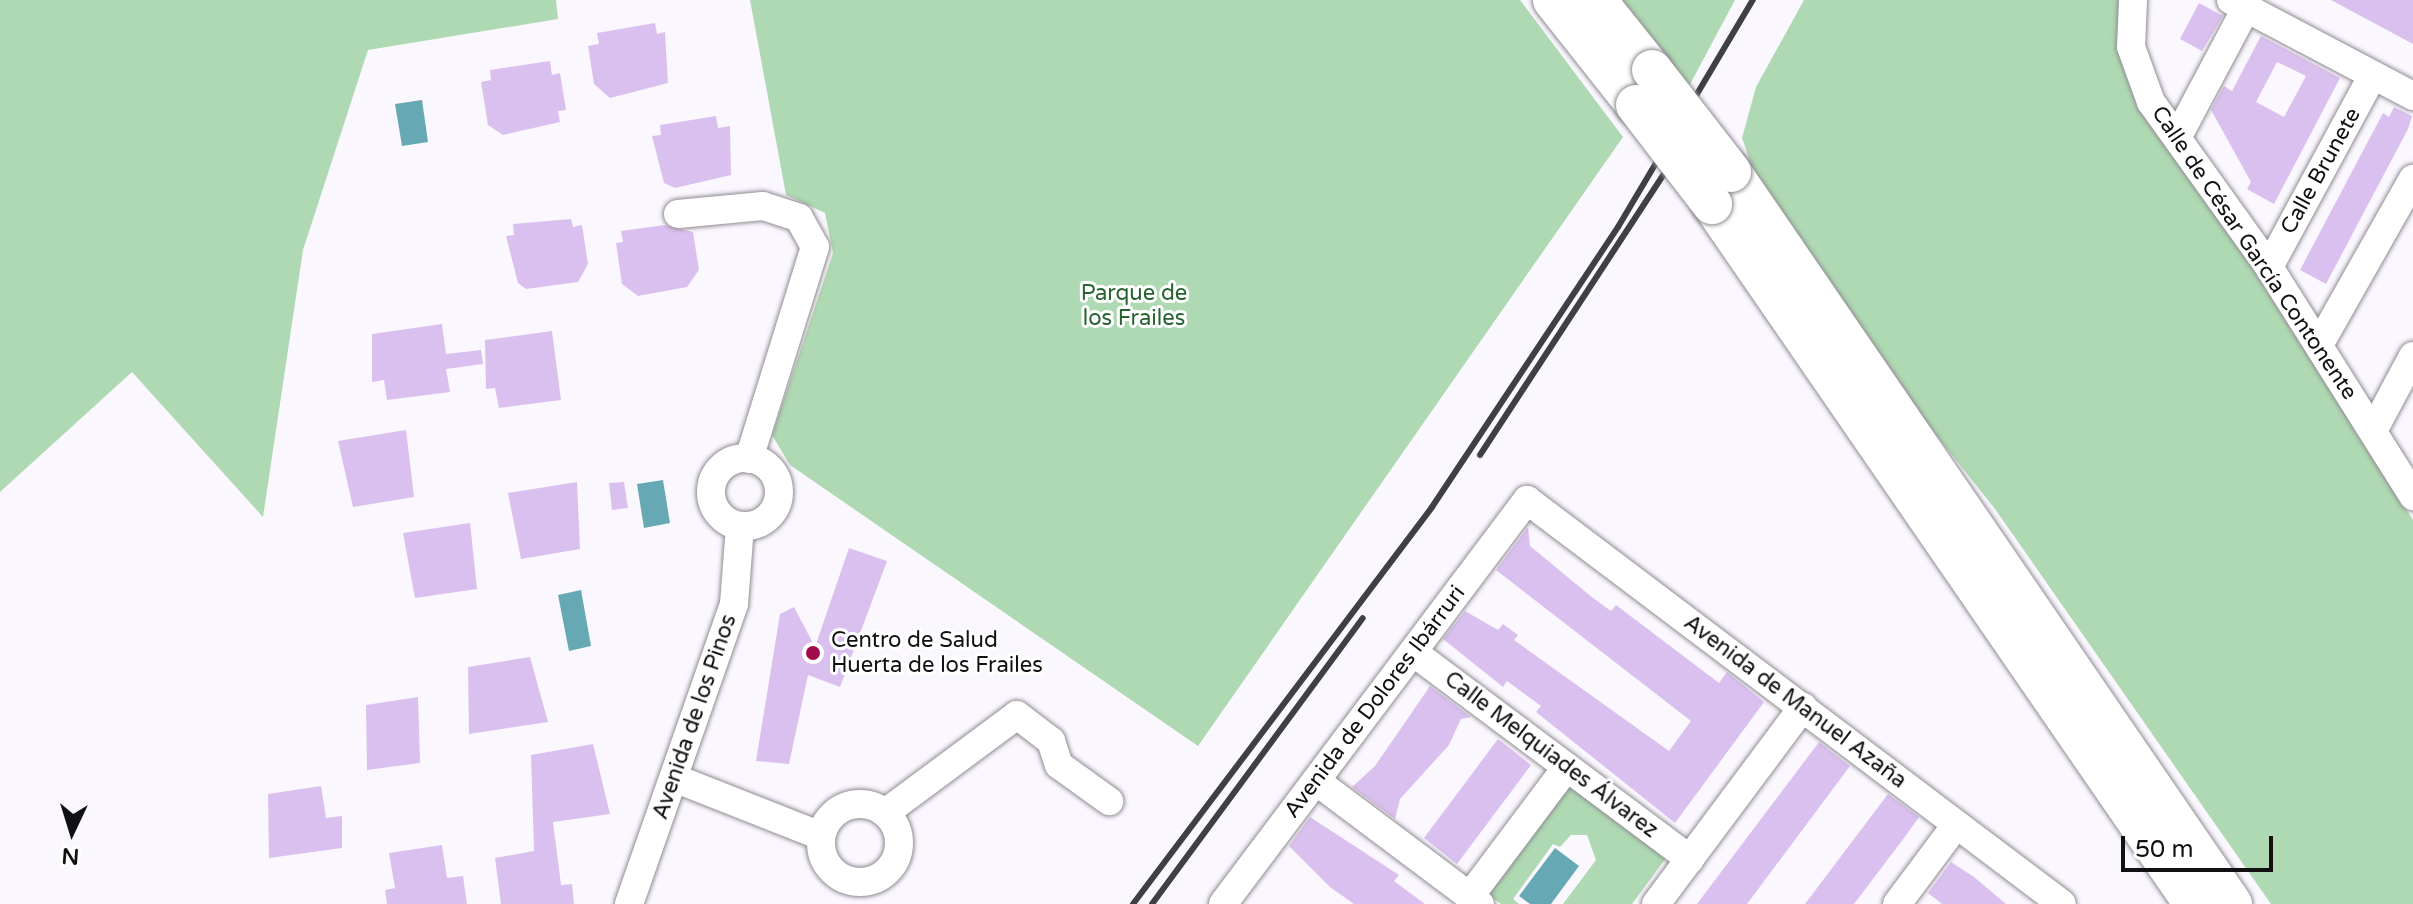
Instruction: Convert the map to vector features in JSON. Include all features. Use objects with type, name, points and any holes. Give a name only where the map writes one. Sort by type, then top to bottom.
[{"type":"highway","points":[[1553,0],[1644,88],[1722,188],[2232,904]]},
{"type":"highway","points":[[1596,0],[1644,88]]},
{"type":"highway","points":[[1722,188],[2194,904]]},
{"type":"street","name":"Calle de César García Contonente","points":[[2133,0],[2131,47],[2151,102],[2269,267],[2413,496]]},
{"type":"street","points":[[2177,138],[2238,4],[2413,96]]},
{"type":"street","name":"Calle Brunete","points":[[2269,267],[2373,75]]},
{"type":"street","points":[[2319,345],[2413,179]]},
{"type":"street","points":[[678,214],[763,206],[799,218],[815,247],[749,459]]},
{"type":"street","points":[[2373,431],[2413,356]]},
{"type":"street","points":[[749,459],[776,479],[777,503],[763,521],[740,526],[714,506],[712,483],[725,464],[749,459]]},
{"type":"street","name":"Avenida de Dolores Ibárruri","points":[[1223,904],[1527,500]]},
{"type":"street","name":"Avenida de Manuel Azaña","points":[[1527,500],[2062,904]]},
{"type":"street","name":"Avenida de los Pinos","points":[[629,904],[734,604],[740,526]]},
{"type":"street","name":"Calle Melquiades Álvarez","points":[[1413,652],[1690,859]]},
{"type":"street","points":[[1656,904],[1803,707]]},
{"type":"street","points":[[885,813],[1017,715],[1051,741],[1059,765],[1109,801]]},
{"type":"street","points":[[1316,781],[1475,900],[1567,767]]},
{"type":"street","points":[[674,778],[821,836],[836,875],[877,879],[898,855],[895,825],[885,813],[845,806],[821,836]]},
{"type":"street","points":[[1897,904],[1956,825]]},
{"type":"green space","points":[[0,0],[556,0],[558,19],[368,50],[303,250],[263,517],[132,372],[0,492]]},
{"type":"green space","name":"Parque de los Frailes","points":[[750,0],[1520,0],[1623,137],[1198,746],[790,465],[772,435],[833,253],[825,213],[786,195]]},
{"type":"green space","points":[[1616,0],[1735,0],[1687,90]]},
{"type":"green space","points":[[1804,0],[2123,0],[2118,24],[2136,86],[2413,520],[2413,904],[2271,904],[1995,509],[1776,234],[1742,138],[1756,87]]},
{"type":"green space","points":[[1569,785],[1666,858],[1632,904],[1563,904],[1596,860],[1587,835],[1571,835],[1560,847],[1553,844],[1513,899],[1519,904],[1501,904],[1487,894]]},
{"type":"water","points":[[422,100],[428,142],[402,146],[395,104]]},
{"type":"water","points":[[663,480],[670,523],[644,528],[637,484]]},
{"type":"water","points":[[581,590],[591,646],[569,651],[558,595]]},
{"type":"water","points":[[1555,848],[1579,866],[1551,904],[1530,904],[1519,896]]},
{"type":"building","points":[[2331,0],[2413,0],[2413,44],[2374,23]]},
{"type":"building","points":[[2199,3],[2223,16],[2202,51],[2180,39]]},
{"type":"building","points":[[655,23],[657,34],[665,32],[668,83],[610,98],[594,84],[588,46],[599,44],[597,33]]},
{"type":"building","points":[[2261,36],[2340,78],[2274,204],[2247,189],[2251,182],[2211,110],[2224,86],[2232,91]],"holes":[[[2277,62],[2306,76],[2284,117],[2256,102]]]},
{"type":"building","points":[[550,61],[552,75],[560,73],[566,110],[558,111],[560,122],[503,135],[488,125],[481,82],[491,80],[490,70]]},
{"type":"building","points":[[2394,107],[2412,116],[2408,129],[2326,284],[2300,270],[2383,113],[2389,117]]},
{"type":"building","points":[[716,116],[718,128],[730,126],[731,175],[675,188],[664,183],[652,136],[661,135],[660,125]]},
{"type":"building","points":[[571,219],[573,227],[582,225],[588,264],[578,282],[526,289],[518,283],[506,236],[514,235],[513,224]]},
{"type":"building","points":[[665,225],[693,232],[699,270],[687,287],[638,296],[622,284],[616,243],[623,242],[621,231]]},
{"type":"building","points":[[442,324],[446,354],[481,350],[483,364],[446,369],[450,392],[387,400],[384,380],[372,382],[372,334]]},
{"type":"building","points":[[552,331],[561,400],[499,408],[495,388],[486,389],[485,340]]},
{"type":"building","points":[[406,430],[414,497],[353,507],[338,441]]},
{"type":"building","points":[[577,482],[580,549],[521,559],[508,493]]},
{"type":"building","points":[[624,482],[628,508],[612,510],[609,483]]},
{"type":"building","points":[[470,523],[477,589],[415,598],[403,533]]},
{"type":"building","points":[[1528,527],[1530,546],[1593,598],[1611,611],[1616,605],[1719,683],[1727,672],[1764,702],[1675,823],[1536,712],[1541,706],[1507,681],[1503,687],[1443,639],[1465,611],[1498,630],[1503,624],[1518,635],[1514,640],[1669,751],[1691,721],[1496,570]]},
{"type":"building","name":"Centro de Salud Huerta de los Frailes","points":[[849,548],[887,561],[840,687],[808,675],[789,764],[756,761],[780,614],[794,607],[815,647]]},
{"type":"building","points":[[530,657],[548,722],[469,734],[468,667]]},
{"type":"building","points":[[1430,686],[1471,717],[1461,719],[1449,745],[1400,799],[1395,819],[1352,787],[1375,766]]},
{"type":"building","points":[[418,697],[420,763],[367,770],[366,705]]},
{"type":"building","points":[[1498,739],[1531,765],[1457,864],[1424,838]]},
{"type":"building","points":[[1819,742],[1850,766],[1747,904],[1697,904]]},
{"type":"building","points":[[593,744],[610,814],[553,822],[561,885],[572,884],[574,904],[501,904],[495,858],[534,851],[531,755]]},
{"type":"building","points":[[321,786],[326,818],[342,816],[342,848],[269,858],[268,794]]},
{"type":"building","points":[[1888,794],[1919,817],[1907,834],[1854,904],[1805,904]]},
{"type":"building","points":[[1310,817],[1399,875],[1394,881],[1425,904],[1354,904],[1330,887],[1289,846]]},
{"type":"building","points":[[442,845],[447,878],[463,876],[467,904],[387,904],[385,890],[395,888],[389,853]]},
{"type":"building","points":[[1951,862],[2006,904],[1942,904],[1928,893]]},
{"type":"railway","points":[[1133,904],[1432,507],[1618,227],[1753,0]]},
{"type":"railway","points":[[1480,455],[1679,151]]},
{"type":"railway","points":[[1152,904],[1363,618]]},
{"type":"place","name":"Centro de Salud Huerta de los Frailes","points":[[813,653]]}]
